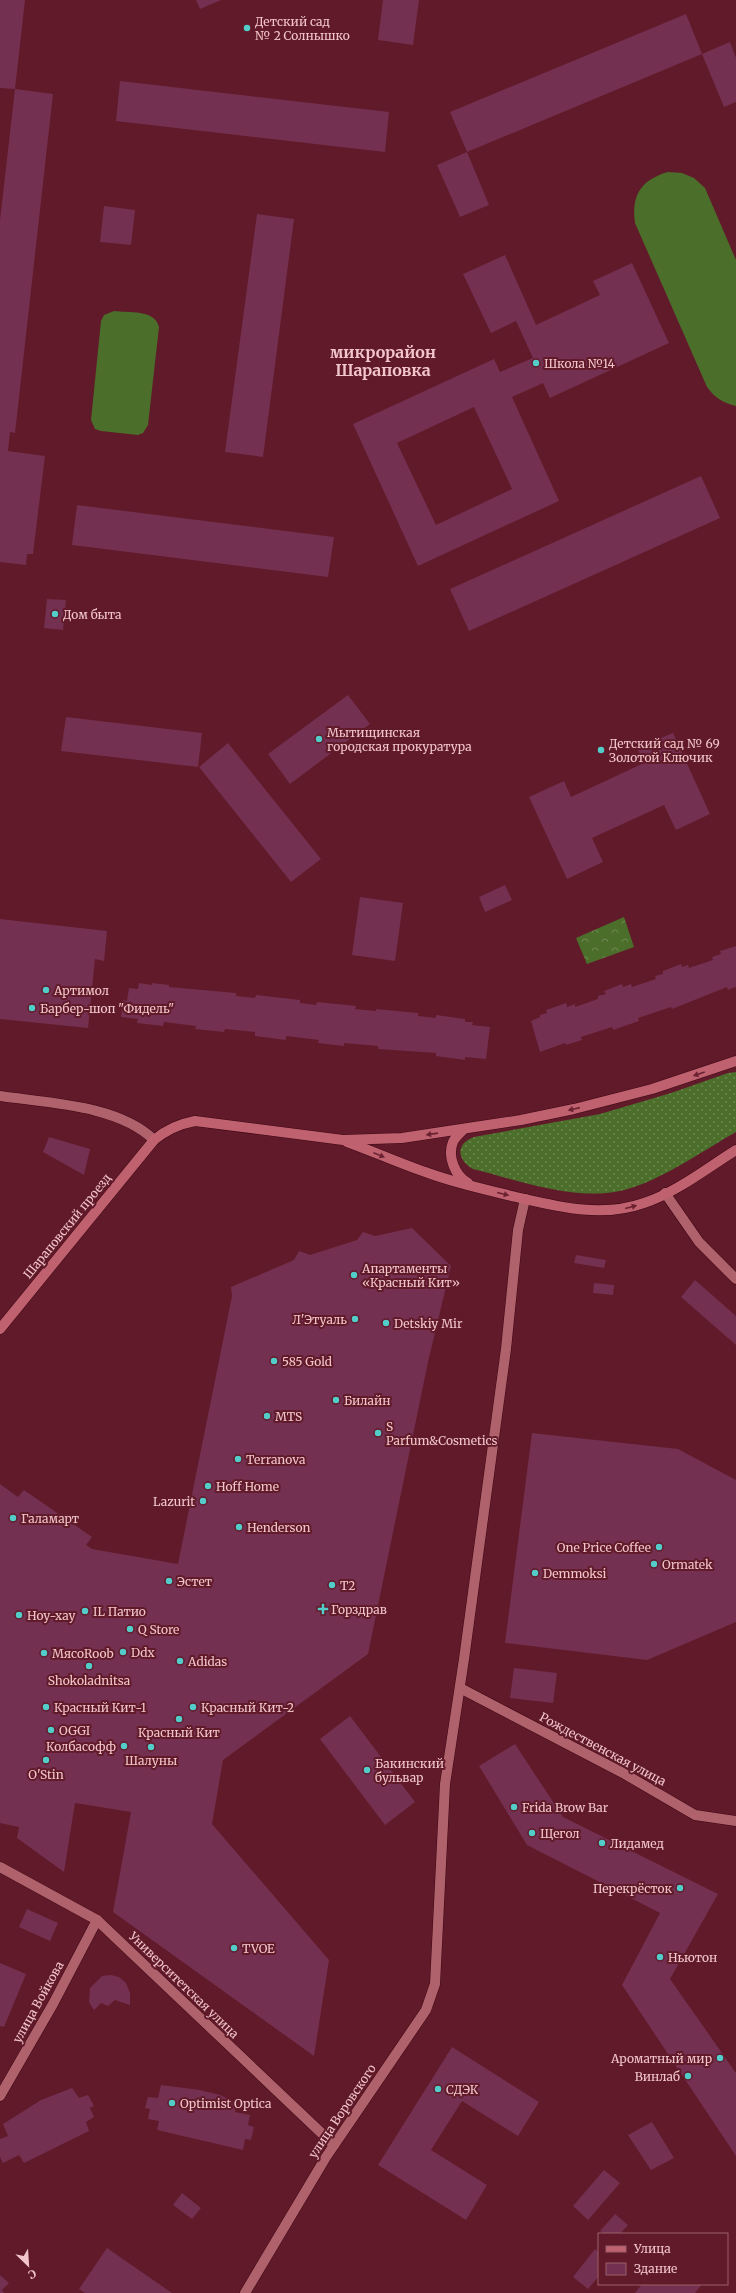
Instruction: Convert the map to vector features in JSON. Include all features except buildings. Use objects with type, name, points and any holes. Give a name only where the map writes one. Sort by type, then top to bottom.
[{"type":"main road","points":[[343,1140],[402,1138],[463,1130],[521,1120],[616,1099],[734,1063]]},
{"type":"main road","name":"Шараповский проезд","points":[[0,1329],[154,1140],[170,1128],[195,1121],[343,1140]]},
{"type":"main road","points":[[463,1130],[453,1140],[451,1150],[452,1162],[457,1172],[465,1181],[474,1186]]},
{"type":"main road","points":[[343,1140],[420,1170],[474,1186],[524,1199],[579,1210],[604,1211],[645,1203],[665,1193],[736,1150]]},
{"type":"street","points":[[0,1096],[77,1107],[115,1117],[142,1129],[154,1140]]},
{"type":"street","points":[[665,1193],[692,1233],[736,1279]]},
{"type":"street","name":"улица Воровского","points":[[245,2293],[334,2145],[426,2010],[436,1984],[445,1784],[460,1688],[506,1349],[518,1230],[524,1199]]},
{"type":"street","name":"Рождественская улица","points":[[460,1688],[623,1773],[694,1815],[736,1821]]},
{"type":"street","name":"Университетская улица","points":[[0,1867],[97,1920],[334,2145]]},
{"type":"street","name":"улица Войкова","points":[[0,2096],[53,2004],[97,1920]]},
{"type":"green space","points":[[668,172],[682,173],[694,178],[705,188],[736,260],[736,406],[720,400],[707,387],[635,223],[635,204],[640,190],[651,179]]},
{"type":"green space","points":[[114,311],[133,312],[147,315],[156,321],[159,327],[148,425],[143,433],[138,435],[101,431],[95,429],[91,420],[101,321],[104,315]]},
{"type":"green space","points":[[624,917],[634,947],[587,964],[576,938]]},
{"type":"green space","points":[[736,1072],[736,1132],[660,1176],[629,1189],[596,1193],[560,1191],[473,1169],[461,1157],[461,1148],[468,1140],[474,1137],[600,1114],[671,1093],[728,1073]]},
{"type":"place","name":"Детский сад № 2 Солнышко","points":[[247,28]]},
{"type":"place","name":"Школа №14","points":[[536,363]]},
{"type":"place","name":"Дом быта","points":[[55,614]]},
{"type":"place","name":"Мытищинская городская прокуратура","points":[[319,739]]},
{"type":"place","name":"Детский сад № 69 Золотой Ключик","points":[[601,750]]},
{"type":"place","name":"Артимол","points":[[46,990]]},
{"type":"place","name":"Барбер-шоп \"Фидель\"","points":[[32,1008]]},
{"type":"place","name":"Апартаменты «Красный Кит»","points":[[354,1275]]},
{"type":"place","name":"Л'Этуаль","points":[[355,1319]]},
{"type":"place","name":"Detskiy Mir","points":[[386,1323]]},
{"type":"place","name":"585 Gold","points":[[274,1361]]},
{"type":"place","name":"Билайн","points":[[336,1400]]},
{"type":"place","name":"MTS","points":[[267,1416]]},
{"type":"place","name":"S Parfum&Cosmetics","points":[[378,1433]]},
{"type":"place","name":"Terranova","points":[[238,1459]]},
{"type":"place","name":"Hoff Home","points":[[208,1486]]},
{"type":"place","name":"Lazurit","points":[[203,1501]]},
{"type":"place","name":"Галамарт","points":[[13,1518]]},
{"type":"place","name":"Henderson","points":[[239,1527]]},
{"type":"place","name":"One Price Coffee","points":[[659,1547]]},
{"type":"place","name":"Ormatek","points":[[654,1564]]},
{"type":"place","name":"Demmoksi","points":[[535,1573]]},
{"type":"place","name":"Эстет","points":[[169,1581]]},
{"type":"place","name":"T2","points":[[332,1585]]},
{"type":"place","name":"Горздрав","points":[[323,1609]]},
{"type":"place","name":"IL Патио","points":[[85,1611]]},
{"type":"place","name":"Ноу-хау","points":[[19,1615]]},
{"type":"place","name":"Q Store","points":[[130,1629]]},
{"type":"place","name":"Ddx","points":[[123,1652]]},
{"type":"place","name":"МясоRoob","points":[[44,1653]]},
{"type":"place","name":"Adidas","points":[[180,1661]]},
{"type":"place","name":"Shokoladnitsa","points":[[89,1666]]},
{"type":"place","name":"Красный Кит-1","points":[[46,1707]]},
{"type":"place","name":"Красный Кит-2","points":[[193,1707]]},
{"type":"place","name":"Красный Кит","points":[[179,1719]]},
{"type":"place","name":"OGGI","points":[[51,1730]]},
{"type":"place","name":"Колбасофф","points":[[124,1746]]},
{"type":"place","name":"Шалуны","points":[[151,1747]]},
{"type":"place","name":"O'Stin","points":[[46,1760]]},
{"type":"place","name":"Бакинский бульвар","points":[[367,1770]]},
{"type":"place","name":"Frida Brow Bar","points":[[514,1807]]},
{"type":"place","name":"Щегол","points":[[532,1833]]},
{"type":"place","name":"Лидамед","points":[[602,1843]]},
{"type":"place","name":"Перекрёсток","points":[[680,1888]]},
{"type":"place","name":"TVOE","points":[[234,1948]]},
{"type":"place","name":"Ньютон","points":[[660,1957]]},
{"type":"place","name":"Ароматный мир","points":[[720,2058]]},
{"type":"place","name":"Винлаб","points":[[688,2076]]},
{"type":"place","name":"СДЭК","points":[[438,2089]]},
{"type":"place","name":"Optimist Optica","points":[[172,2103]]},
{"type":"district","name":"микрорайон Шараповка","points":[[383,361]]}]
